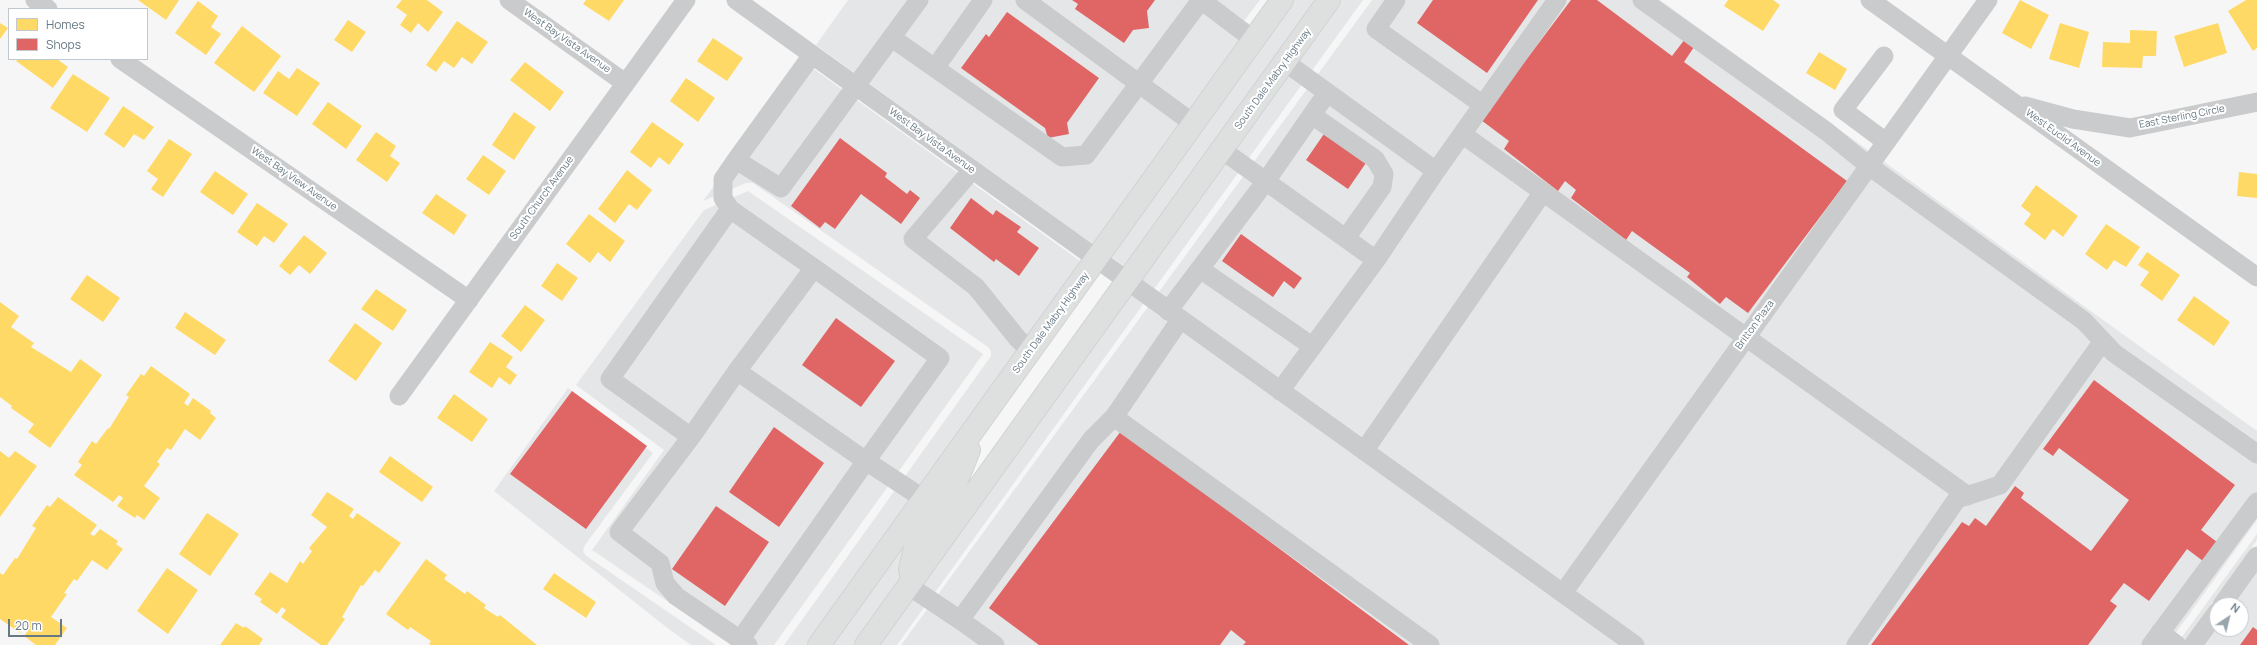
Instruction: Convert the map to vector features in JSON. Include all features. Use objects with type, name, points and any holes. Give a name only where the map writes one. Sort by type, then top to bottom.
[{"type":"main road","name":"South Dale Mabry Highway","points":[[819,645],[1282,0]]},
{"type":"main road","name":"South Dale Mabry Highway","points":[[866,645],[1330,0]]},
{"type":"main road","points":[[910,584],[910,569],[916,544],[953,490],[982,419]]},
{"type":"street","points":[[35,0],[47,8]]},
{"type":"street","name":"West Bay Vista Avenue","points":[[509,0],[625,83]]},
{"type":"street","name":"South Church Avenue","points":[[399,396],[686,0]]},
{"type":"street","name":"West Bay Vista Avenue","points":[[736,0],[1096,260],[1635,645]]},
{"type":"street","points":[[736,160],[780,188],[857,87],[919,0]]},
{"type":"street","points":[[935,68],[983,0]]},
{"type":"street","points":[[1025,0],[1194,124]]},
{"type":"street","points":[[1396,0],[1376,29],[1483,105]]},
{"type":"street","points":[[1280,391],[1376,260],[1436,171],[1557,0]]},
{"type":"street","points":[[1642,0],[1826,131],[1869,166],[2084,321],[2114,353],[2257,454]]},
{"type":"street","name":"Britton Plaza","points":[[1563,593],[1988,0]]},
{"type":"street","name":"West Euclid Avenue","points":[[1872,1],[2257,277]]},
{"type":"street","points":[[892,38],[1062,157],[1086,155],[1139,84],[1208,2],[1254,40]]},
{"type":"street","points":[[812,55],[723,179],[723,198],[730,209],[814,268],[940,358],[866,461],[744,642],[676,596],[665,583],[660,563],[619,532],[691,437],[737,371],[814,268]]},
{"type":"street","points":[[1884,56],[1843,110],[1886,142]]},
{"type":"street","name":"West Bay View Avenue","points":[[121,60],[469,300]]},
{"type":"street","points":[[1285,62],[1436,171]]},
{"type":"street","points":[[960,620],[1090,440],[1114,417],[1200,269],[1266,181],[1327,93]]},
{"type":"street","name":"East Sterling Circle","points":[[2013,102],[2073,119],[2130,128],[2257,102]]},
{"type":"street","points":[[1312,115],[1375,159],[1384,174],[1382,187],[1346,238]]},
{"type":"street","points":[[1462,134],[1968,496]]},
{"type":"street","points":[[1222,150],[1376,260]]},
{"type":"street","points":[[972,170],[912,239],[976,287],[1018,339],[1031,350]]},
{"type":"street","points":[[1364,451],[1543,192]]},
{"type":"street","points":[[691,437],[610,379],[730,209]]},
{"type":"street","points":[[1200,269],[1312,346]]},
{"type":"street","points":[[1856,645],[1957,499],[2000,485],[2103,341]]},
{"type":"street","points":[[737,371],[866,461],[924,499]]},
{"type":"street","points":[[1114,417],[1430,645]]},
{"type":"street","points":[[2177,645],[2156,639],[2257,502]]},
{"type":"street","points":[[2228,597],[2257,556]]},
{"type":"street","points":[[910,584],[994,645]]},
{"type":"street","points":[[2193,645],[2209,623]]},
{"type":"shaded area","points":[[848,0],[1200,0],[1242,29],[1251,26],[1095,246],[816,45]]},
{"type":"shaded area","points":[[1215,0],[1260,0],[1244,21]]},
{"type":"shaded area","points":[[1294,0],[1318,0],[1126,268],[1110,256]]},
{"type":"shaded area","points":[[1341,0],[1363,0],[897,645],[878,645]]},
{"type":"shaded area","points":[[1372,0],[1660,0],[2257,431],[2257,520],[2167,645],[901,645]]},
{"type":"shaded area","points":[[804,62],[1083,263],[979,407],[976,407],[973,415],[808,645],[784,645],[991,356],[991,351],[988,347],[753,183],[746,183],[703,201]]},
{"type":"shaded area","points":[[748,191],[983,354],[774,645],[732,645],[592,550],[664,450],[576,385],[704,210]]},
{"type":"shaded area","points":[[568,388],[653,453],[585,545],[583,550],[585,555],[716,645],[691,645],[494,491]]},
{"type":"shaded area","points":[[937,497],[902,580],[855,645],[831,645]]},
{"type":"shaded area","points":[[2257,534],[2257,540],[2216,597],[2211,597]]},
{"type":"shaded area","points":[[2257,572],[2257,645],[2205,645],[2211,637],[2249,637],[2249,597],[2240,597]]},
{"type":"shaded area","points":[[2209,600],[2209,607],[2182,645],[2176,645]]},
{"type":"building: Homes","points":[[138,0],[179,0],[166,20]]},
{"type":"building: Homes","points":[[402,0],[427,0],[443,12],[428,32],[418,23],[411,33],[400,25],[407,15],[396,7]]},
{"type":"building: Homes","points":[[586,0],[624,0],[609,21],[583,4]]},
{"type":"building: Homes","points":[[1728,0],[1773,0],[1780,5],[1763,31],[1724,6]]},
{"type":"building: Homes","points":[[2020,0],[2049,15],[2031,49],[2002,33]]},
{"type":"building: Homes","points":[[2246,0],[2257,0],[2257,48],[2253,51],[2228,11]]},
{"type":"building: Homes","points":[[198,1],[218,16],[211,27],[221,34],[206,55],[175,33]]},
{"type":"building: Homes","points":[[348,20],[366,32],[352,52],[334,40]]},
{"type":"building: Homes","points":[[457,21],[488,42],[472,64],[462,57],[454,68],[444,61],[436,72],[426,65]]},
{"type":"building: Homes","points":[[0,23],[8,28],[0,39]]},
{"type":"building: Homes","points":[[2060,23],[2089,32],[2079,68],[2049,59]]},
{"type":"building: Homes","points":[[2218,23],[2227,53],[2184,67],[2174,36]]},
{"type":"building: Homes","points":[[242,26],[281,56],[254,92],[214,63]]},
{"type":"building: Homes","points":[[2130,30],[2157,31],[2156,56],[2143,56],[2142,68],[2102,67],[2103,42],[2130,43]]},
{"type":"building: Homes","points":[[713,38],[743,58],[727,81],[697,61]]},
{"type":"building: Homes","points":[[1819,52],[1847,69],[1835,90],[1806,73]]},
{"type":"building: Homes","points":[[58,60],[68,67],[53,88],[16,61]]},
{"type":"building: Homes","points":[[525,62],[564,92],[550,111],[510,80]]},
{"type":"building: Homes","points":[[297,68],[320,83],[297,116],[263,93],[278,71],[289,79]]},
{"type":"building: Homes","points":[[73,74],[110,98],[87,132],[50,108]]},
{"type":"building: Homes","points":[[686,78],[715,98],[698,122],[670,101]]},
{"type":"building: Homes","points":[[328,102],[362,126],[346,149],[312,124]]},
{"type":"building: Homes","points":[[123,106],[154,127],[144,140],[134,134],[124,148],[104,134]]},
{"type":"building: Homes","points":[[514,112],[536,127],[514,160],[492,145]]},
{"type":"building: Homes","points":[[652,122],[684,144],[669,165],[659,157],[651,168],[630,152]]},
{"type":"building: Homes","points":[[376,132],[396,146],[390,156],[400,163],[387,182],[356,160]]},
{"type":"building: Homes","points":[[169,139],[192,154],[163,197],[151,189],[158,179],[147,171]]},
{"type":"building: Homes","points":[[483,155],[506,171],[489,195],[466,179]]},
{"type":"building: Homes","points":[[627,170],[652,190],[637,210],[629,204],[615,223],[598,209]]},
{"type":"building: Homes","points":[[215,171],[248,194],[233,215],[200,192]]},
{"type":"building: Homes","points":[[2239,172],[2257,174],[2257,198],[2237,196]]},
{"type":"building: Homes","points":[[2036,185],[2078,216],[2063,237],[2053,229],[2045,240],[2024,224],[2031,214],[2021,206]]},
{"type":"building: Homes","points":[[436,194],[467,215],[454,235],[422,213]]},
{"type":"building: Homes","points":[[257,203],[288,224],[274,243],[264,236],[257,246],[237,232]]},
{"type":"building: Homes","points":[[589,214],[625,241],[610,262],[598,252],[590,263],[566,244]]},
{"type":"building: Homes","points":[[2106,224],[2140,247],[2126,267],[2114,260],[2107,270],[2085,254]]},
{"type":"building: Homes","points":[[304,235],[327,253],[310,274],[299,265],[290,275],[279,266]]},
{"type":"building: Homes","points":[[2147,252],[2180,275],[2162,301],[2140,285],[2149,272],[2138,265]]},
{"type":"building: Homes","points":[[557,263],[578,278],[562,301],[541,286]]},
{"type":"building: Homes","points":[[87,275],[120,298],[103,322],[70,299]]},
{"type":"building: Homes","points":[[376,289],[407,310],[393,331],[361,309]]},
{"type":"building: Homes","points":[[2194,296],[2230,322],[2214,346],[2177,320]]},
{"type":"building: Homes","points":[[0,302],[19,316],[11,327],[34,343],[31,347],[71,372],[80,359],[102,375],[50,448],[28,432],[34,424],[11,408],[12,406],[0,397]]},
{"type":"building: Homes","points":[[525,305],[545,320],[521,352],[501,336]]},
{"type":"building: Homes","points":[[185,312],[226,340],[215,355],[175,328]]},
{"type":"building: Homes","points":[[355,323],[382,343],[356,381],[328,361]]},
{"type":"building: Homes","points":[[490,342],[513,357],[506,367],[517,375],[510,385],[499,377],[492,388],[469,372]]},
{"type":"building: Homes","points":[[151,366],[190,394],[184,403],[188,406],[193,398],[211,411],[210,413],[216,418],[200,440],[185,429],[171,450],[167,448],[157,462],[160,464],[144,486],[160,498],[144,520],[137,515],[135,518],[117,506],[123,498],[119,495],[113,502],[74,475],[82,465],[78,462],[92,441],[96,444],[108,428],[109,429],[129,397],[126,395],[141,374],[144,376]]},
{"type":"building: Homes","points":[[454,394],[488,419],[472,442],[437,418]]},
{"type":"building: Homes","points":[[0,451],[9,458],[15,451],[37,466],[0,517]]},
{"type":"building: Homes","points":[[390,456],[433,487],[422,502],[379,472]]},
{"type":"building: Homes","points":[[327,492],[354,509],[349,516],[353,519],[357,513],[401,543],[379,573],[375,570],[363,586],[361,585],[342,617],[345,619],[327,645],[321,645],[281,617],[286,610],[282,607],[277,614],[260,602],[262,599],[254,594],[270,572],[287,583],[300,561],[303,564],[312,551],[309,548],[327,527],[311,515]]},
{"type":"building: Homes","points":[[58,497],[97,525],[90,534],[94,536],[100,529],[118,541],[116,544],[123,549],[107,570],[92,560],[77,581],[74,579],[64,593],[67,594],[51,617],[67,628],[55,645],[36,645],[24,636],[30,628],[26,625],[20,633],[0,619],[0,573],[3,575],[15,558],[17,559],[36,528],[32,526],[47,505],[50,507]]},
{"type":"building: Homes","points":[[207,513],[239,534],[210,576],[179,554]]},
{"type":"building: Homes","points":[[426,559],[447,575],[444,579],[465,594],[467,591],[486,605],[484,608],[498,617],[500,615],[537,645],[431,645],[429,644],[431,641],[410,627],[408,630],[386,614]]},
{"type":"building: Homes","points":[[167,568],[198,590],[168,634],[137,611]]},
{"type":"building: Homes","points":[[554,573],[596,602],[586,618],[543,589]]},
{"type":"building: Homes","points":[[236,623],[244,628],[245,626],[263,639],[259,645],[220,645]]},
{"type":"building: Shops","points":[[1072,0],[1155,0],[1147,11],[1149,28],[1133,30],[1124,43],[1075,9],[1078,4]]},
{"type":"building: Shops","points":[[1433,0],[1538,0],[1487,73],[1417,23]]},
{"type":"building: Shops","points":[[1571,0],[1597,0],[1672,56],[1685,39],[1694,47],[1684,62],[1847,181],[1748,313],[1726,297],[1720,304],[1687,277],[1690,273],[1632,231],[1626,240],[1571,198],[1576,190],[1565,181],[1558,191],[1504,149],[1509,141],[1481,120]]},
{"type":"building: Shops","points":[[1007,12],[1099,78],[1067,123],[1069,134],[1048,138],[1045,128],[961,68],[986,34],[989,37]]},
{"type":"building: Shops","points":[[1326,131],[1368,160],[1348,189],[1306,160]]},
{"type":"building: Shops","points":[[840,138],[887,173],[885,177],[907,194],[910,190],[920,198],[901,224],[861,194],[835,229],[825,222],[820,228],[791,206]]},
{"type":"building: Shops","points":[[971,198],[993,215],[996,210],[1021,227],[1017,232],[1039,248],[1019,276],[996,259],[994,262],[950,228]]},
{"type":"building: Shops","points":[[1241,234],[1302,278],[1294,289],[1284,281],[1273,297],[1222,261]]},
{"type":"building: Shops","points":[[836,318],[895,361],[861,407],[802,365]]},
{"type":"building: Shops","points":[[2094,380],[2235,485],[2201,530],[2217,542],[2203,561],[2187,549],[2149,601],[2124,583],[2110,601],[2117,606],[2088,645],[1871,645],[1962,522],[1969,526],[1975,518],[1986,526],[2015,486],[2024,493],[2021,498],[2091,551],[2129,500],[2059,448],[2053,456],[2043,449]]},
{"type":"building: Shops","points":[[572,391],[647,446],[586,529],[510,474]]},
{"type":"building: Shops","points":[[774,427],[824,463],[779,527],[729,492]]},
{"type":"building: Shops","points":[[1121,431],[1409,645],[1243,645],[1246,642],[1231,630],[1220,645],[1039,645],[989,608]]},
{"type":"building: Shops","points":[[716,506],[769,542],[725,606],[672,569]]},
{"type":"building: Shops","points":[[2253,627],[2257,630],[2257,645],[2240,645],[2246,637],[2249,637],[2249,633]]}]
